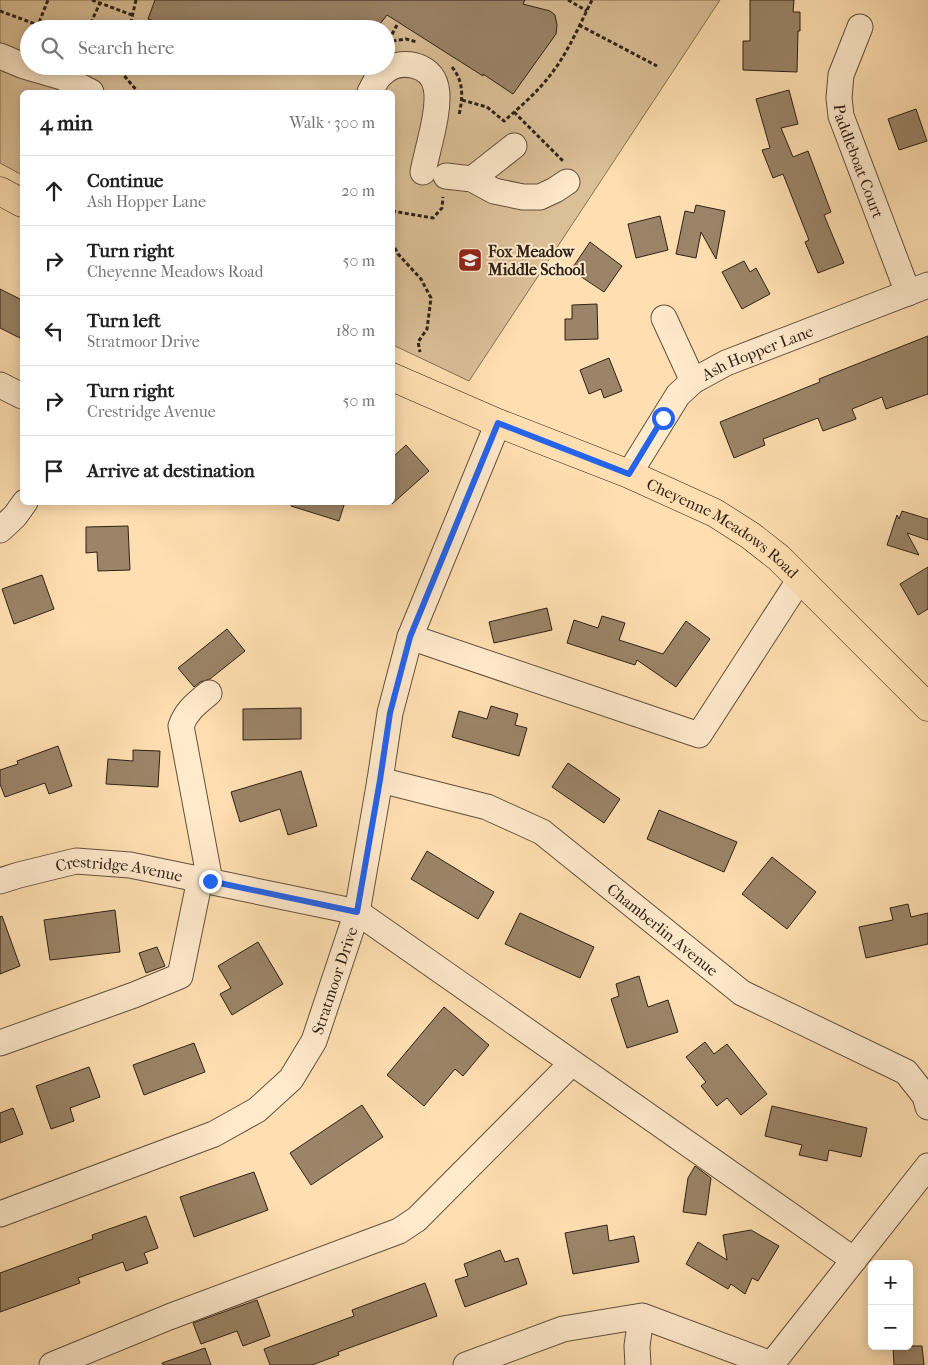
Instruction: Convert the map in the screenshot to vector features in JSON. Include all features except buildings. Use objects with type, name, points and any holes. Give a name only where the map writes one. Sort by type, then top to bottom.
[{"type":"main road","points":[[0,191],[20,202]]},
{"type":"main road","name":"Cheyenne Meadows Road","points":[[395,378],[498,423],[629,474],[715,513],[751,536],[779,558],[928,707]]},
{"type":"street","name":"Paddleboat Court","points":[[860,27],[841,76],[841,116],[918,289]]},
{"type":"street","points":[[0,56],[20,64]]},
{"type":"street","points":[[395,66],[407,64],[418,66],[429,74],[436,86],[434,174],[472,179],[494,191],[523,197],[540,197],[555,190],[566,172]]},
{"type":"street","points":[[71,75],[89,90]]},
{"type":"street","points":[[371,90],[380,75]]},
{"type":"street","points":[[472,179],[514,146]]},
{"type":"street","name":"Ash Hopper Lane","points":[[629,474],[678,395],[693,381],[726,363],[918,289]]},
{"type":"street","points":[[664,318],[693,381]]},
{"type":"street","points":[[0,385],[20,395]]},
{"type":"street","name":"Stratmoor Drive","points":[[0,1214],[214,1134],[257,1110],[291,1079],[314,1042],[357,912],[390,713],[410,637],[498,423]]},
{"type":"street","points":[[0,530],[15,516],[23,505]]},
{"type":"street","points":[[410,637],[699,735],[800,579]]},
{"type":"street","points":[[0,1043],[134,995],[180,976],[205,880],[182,726],[184,717],[209,693]]},
{"type":"street","name":"Chamberlin Avenue","points":[[380,780],[487,807],[542,832],[742,993],[921,1078],[928,1107]]},
{"type":"street","name":"Crestridge Avenue","points":[[0,881],[76,861],[130,865],[357,912]]},
{"type":"street","points":[[357,912],[854,1260]]},
{"type":"street","points":[[52,1365],[169,1317],[400,1231],[417,1218],[572,1063]]},
{"type":"street","points":[[466,1365],[563,1329],[641,1317],[771,1365],[928,1166]]},
{"type":"street","points":[[638,1365],[637,1346],[641,1317]]},
{"type":"path","points":[[41,20],[48,0]]},
{"type":"path","points":[[92,0],[132,15]]},
{"type":"path","points":[[131,20],[136,0]]},
{"type":"path","points":[[568,0],[587,11]]},
{"type":"path","points":[[462,100],[487,107],[504,121],[549,77],[566,51],[592,0]]},
{"type":"path","points":[[92,20],[100,3]]},
{"type":"path","points":[[0,11],[21,20]]},
{"type":"path","points":[[395,29],[398,23]]},
{"type":"path","points":[[580,25],[657,66]]},
{"type":"path","points":[[124,75],[136,90]]},
{"type":"path","points":[[514,112],[566,172]]},
{"type":"path","points":[[395,248],[398,254],[421,279],[431,298],[427,329],[418,342],[420,352]]},
{"type":"shaded area","name":"Fox Meadow Middle School","points":[[0,0],[720,0],[469,381],[395,346],[395,90],[20,90],[20,174],[0,163]]},
{"type":"place","name":"Fox Meadow Middle School","points":[[470,260]]},
{"type":"route","points":[[210,881],[357,912],[390,713],[410,637],[498,423],[629,474],[663,418]]}]
